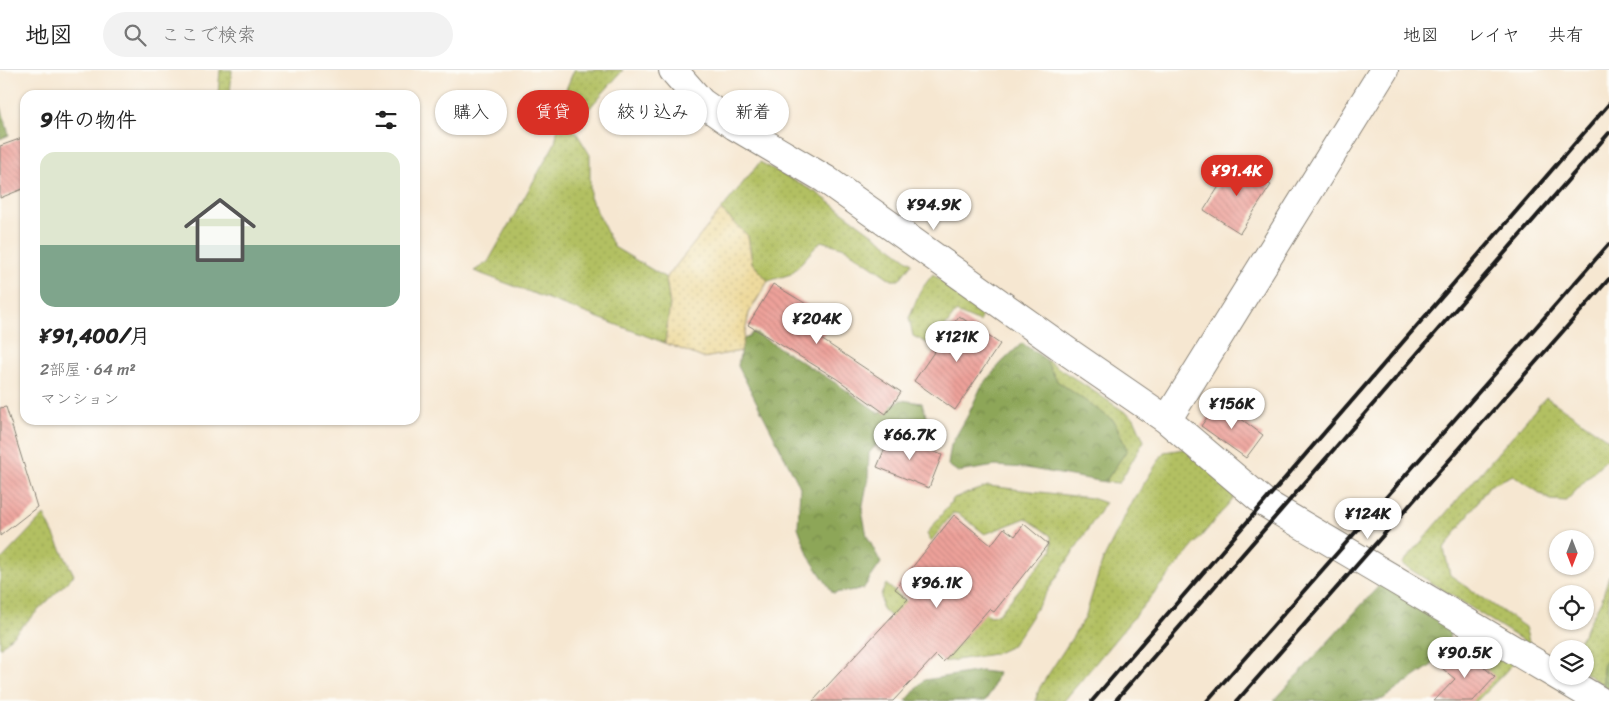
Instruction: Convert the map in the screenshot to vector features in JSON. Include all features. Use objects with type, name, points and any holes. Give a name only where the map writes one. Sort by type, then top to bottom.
[{"type":"street","points":[[674,70],[701,102],[734,126],[825,179],[1167,420],[1265,503],[1549,671]]},
{"type":"street","points":[[1167,420],[1384,70]]},
{"type":"street","points":[[1573,685],[1600,701]]},
{"type":"green space","points":[[220,70],[232,70],[230,90],[218,90]]},
{"type":"green space","points":[[574,70],[623,70],[605,90],[599,90],[599,97],[589,109],[589,90],[566,90]]},
{"type":"green space","points":[[0,103],[9,135],[0,139]]},
{"type":"green space","points":[[556,135],[578,135],[590,155],[590,197],[614,247],[666,278],[670,305],[665,343],[474,271],[488,262],[555,143]]},
{"type":"green space","points":[[760,162],[817,193],[912,263],[899,280],[892,280],[845,248],[821,241],[791,274],[768,281],[752,263],[748,236],[721,210]]},
{"type":"green space","points":[[933,274],[982,309],[980,322],[956,312],[931,345],[913,336],[909,318],[920,291]]},
{"type":"green space","points":[[754,332],[839,385],[879,413],[901,400],[922,403],[928,421],[919,435],[892,428],[869,453],[868,479],[862,510],[867,536],[881,563],[863,589],[833,593],[809,557],[798,527],[800,487],[738,366],[742,341]]},
{"type":"green space","points":[[1022,343],[1045,359],[1057,381],[1114,421],[1127,450],[1105,482],[1026,468],[995,466],[958,472],[948,465],[951,445],[981,387],[1001,363]]},
{"type":"green space","points":[[1045,359],[1134,418],[1144,441],[1119,483],[1105,482],[1127,450],[1115,422],[1057,381]]},
{"type":"green space","points":[[1546,397],[1609,440],[1609,459],[1605,460],[1566,501],[1550,500],[1513,475],[1489,486],[1444,549],[1450,575],[1525,627],[1530,645],[1402,564]]},
{"type":"green space","points":[[1191,448],[1245,484],[1064,701],[1035,701],[1040,687],[1085,618],[1102,562],[1130,506],[1164,452]]},
{"type":"green space","points":[[988,486],[1091,498],[1105,503],[1012,646],[994,654],[943,662],[967,634],[927,647],[882,609],[881,595],[886,584],[932,623],[961,594],[990,616],[999,614],[1052,550],[1051,536],[1026,518],[985,534],[959,514],[953,513],[931,541],[927,534],[954,498]]},
{"type":"green space","points":[[44,515],[74,575],[0,648],[0,561]]},
{"type":"green space","points":[[1609,575],[1609,656],[1603,665],[1603,685],[1594,679],[1594,640],[1580,640],[1585,630],[1594,630],[1594,614],[1602,599]]},
{"type":"green space","points":[[1386,578],[1452,623],[1449,639],[1432,665],[1383,699],[1375,701],[1274,701]]},
{"type":"green space","points":[[1470,634],[1515,662],[1477,701],[1444,701],[1478,658],[1462,642]]},
{"type":"green space","points":[[1609,656],[1609,690],[1603,685],[1603,665]]},
{"type":"green space","points":[[981,671],[998,673],[991,692],[985,701],[906,701],[924,680]]},
{"type":"sand","points":[[721,210],[748,236],[752,263],[768,281],[749,313],[741,351],[703,358],[665,343],[670,305],[666,278]]},
{"type":"building","points":[[20,139],[20,190],[0,198],[0,146]]},
{"type":"building","points":[[1235,161],[1271,185],[1240,233],[1204,210]]},
{"type":"building","points":[[773,284],[833,320],[821,339],[901,392],[886,414],[837,379],[748,325]]},
{"type":"building","points":[[959,316],[1000,344],[955,410],[914,381]]},
{"type":"building","points":[[1218,402],[1263,435],[1246,458],[1201,426]]},
{"type":"building","points":[[6,407],[37,507],[0,536],[0,408]]},
{"type":"building","points":[[891,434],[942,455],[929,488],[877,467]]},
{"type":"building","points":[[954,515],[991,545],[1004,528],[1015,536],[1024,524],[1048,544],[994,612],[989,609],[943,662],[936,655],[893,701],[813,701],[908,599],[895,589]]},
{"type":"building","points":[[1463,648],[1495,677],[1473,701],[1434,701],[1455,679],[1443,669]]},
{"type":"railway","points":[[1092,701],[1609,104]]},
{"type":"railway","points":[[1115,701],[1609,133]]},
{"type":"railway","points":[[1207,701],[1609,244]]},
{"type":"railway","points":[[1237,701],[1609,279]]}]
